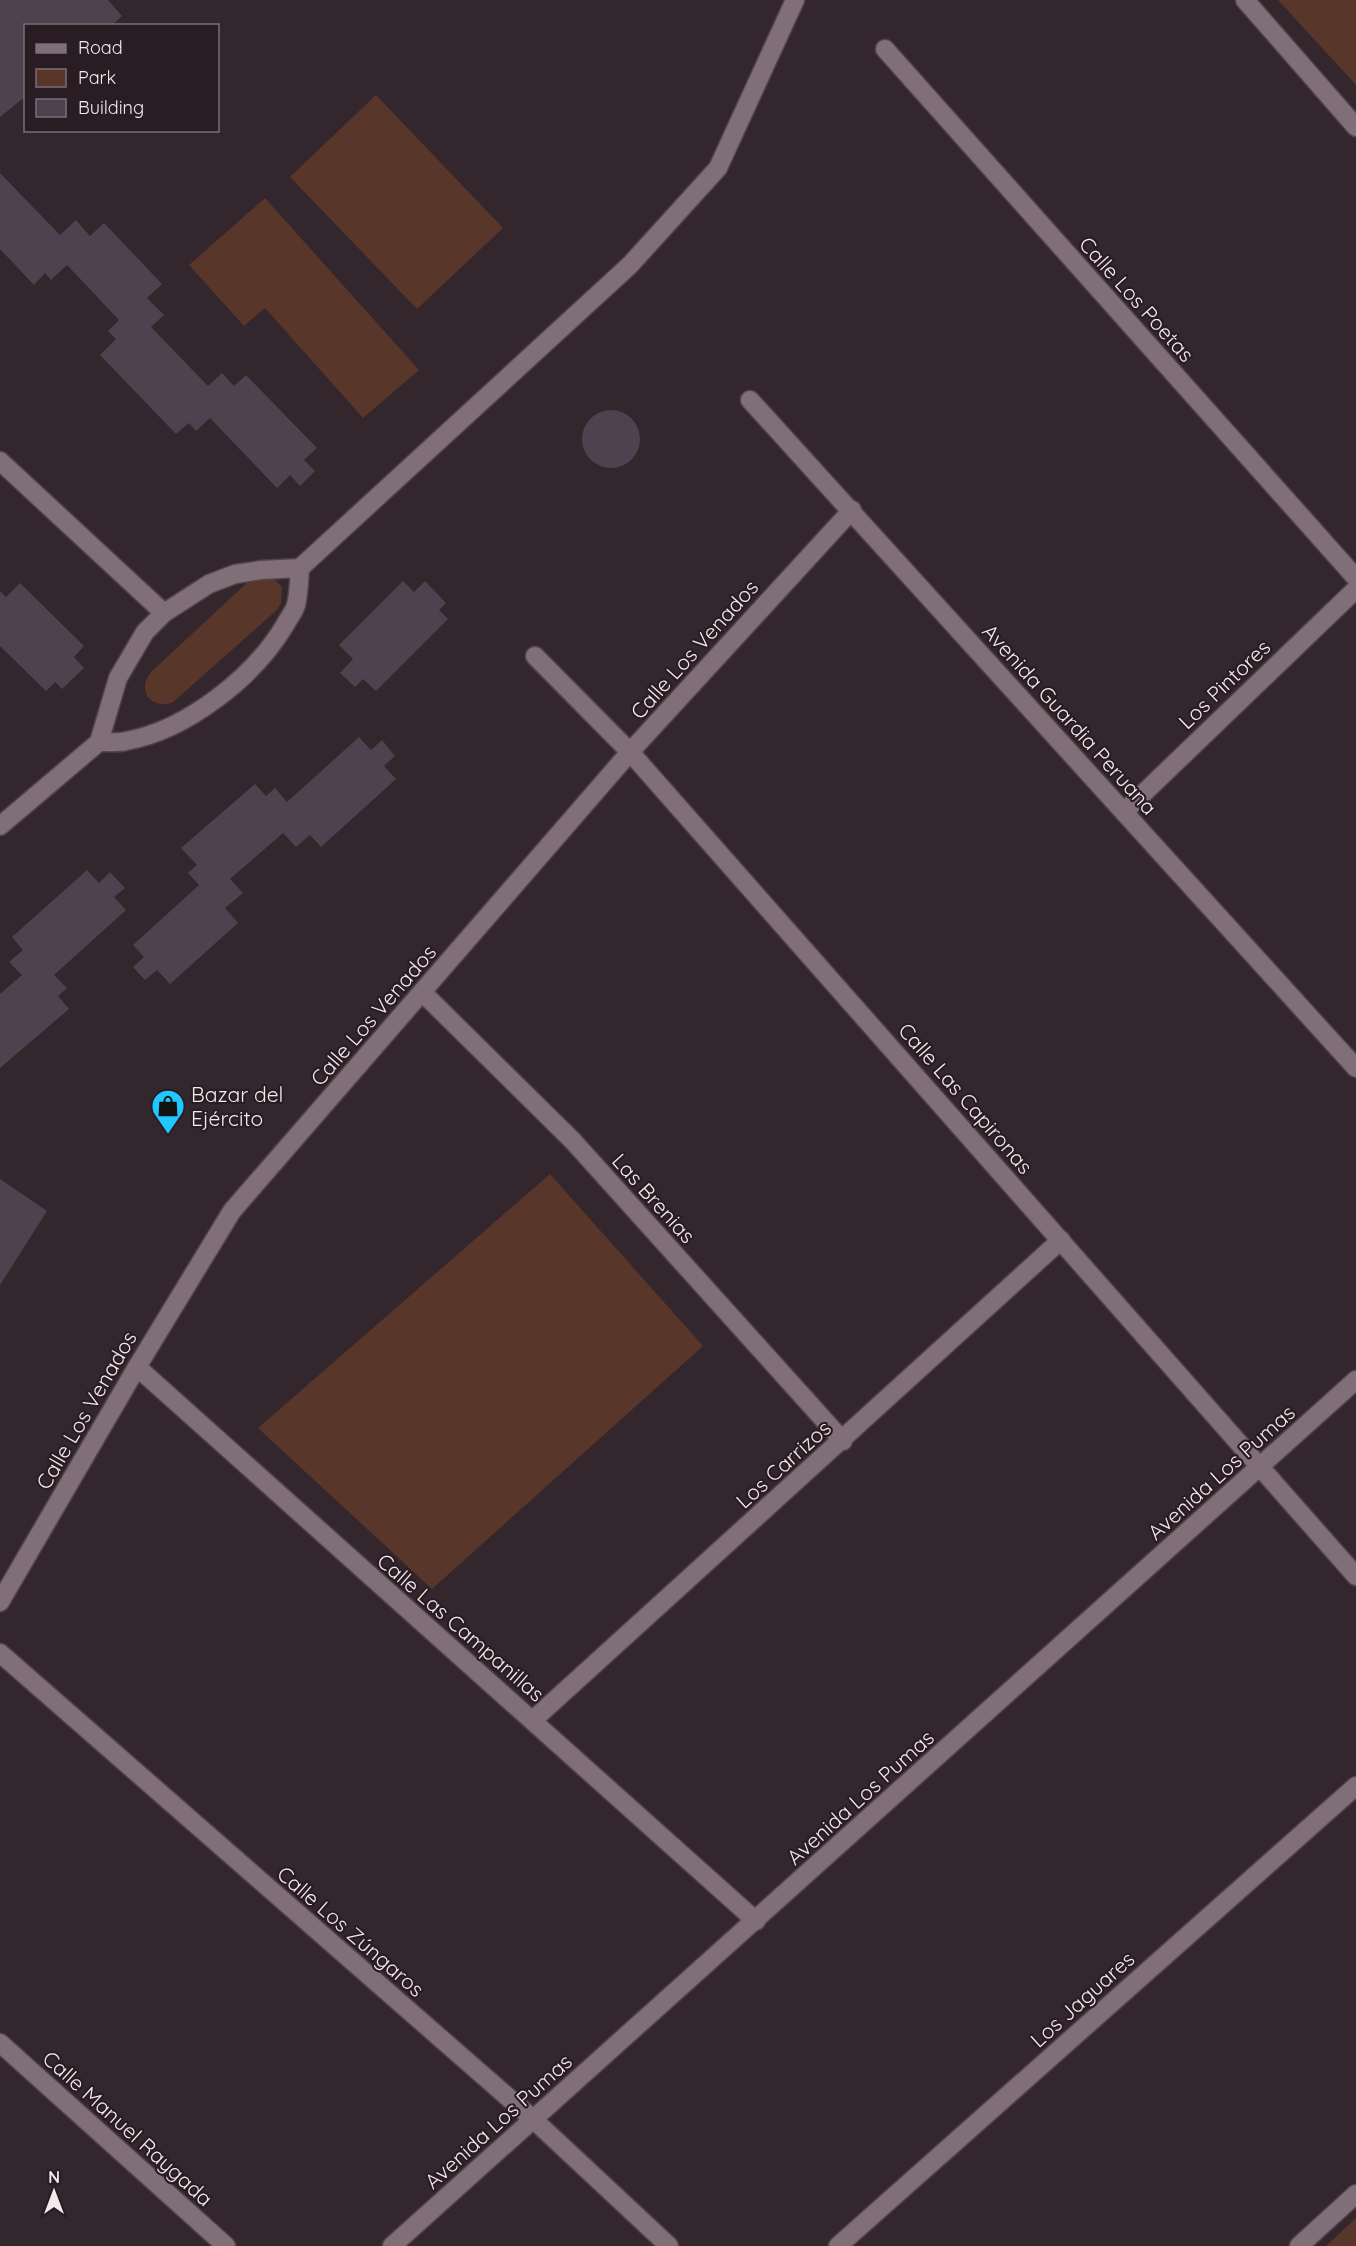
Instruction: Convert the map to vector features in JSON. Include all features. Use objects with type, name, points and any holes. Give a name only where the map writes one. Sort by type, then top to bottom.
[{"type":"street","points":[[0,826],[99,742],[118,678],[145,632],[164,613],[201,588],[235,574],[300,568],[630,265],[718,168],[795,0]]},
{"type":"street","points":[[1245,0],[1356,127]]},
{"type":"street","name":"Calle Los Poetas","points":[[885,49],[1356,578]]},
{"type":"street","name":"Avenida Guardia Peruana","points":[[750,400],[1356,1068]]},
{"type":"street","points":[[0,461],[164,613]]},
{"type":"street","name":"Calle Los Venados","points":[[0,1602],[137,1367],[232,1211],[630,752],[852,510]]},
{"type":"street","points":[[99,742],[125,742],[164,729],[200,710],[232,686],[257,662],[278,636],[296,606],[300,568]]},
{"type":"street","name":"Los Pintores","points":[[1124,812],[1356,589]]},
{"type":"street","name":"Calle Las Capironas","points":[[535,656],[630,752],[1356,1576]]},
{"type":"street","name":"Las Brenias","points":[[423,993],[573,1141],[843,1441]]},
{"type":"street","name":"Los Carrizos","points":[[533,1720],[843,1441],[1061,1240]]},
{"type":"street","name":"Calle Las Campanillas","points":[[137,1367],[756,1921]]},
{"type":"street","name":"Avenida Los Pumas","points":[[392,2246],[1262,1467],[1356,1380]]},
{"type":"street","name":"Calle Los Zúngaros","points":[[0,1653],[534,2120],[669,2246]]},
{"type":"street","name":"Los Jaguares","points":[[838,2246],[1356,1785]]},
{"type":"street","name":"Calle Manuel Raygada","points":[[0,2043],[226,2246]]},
{"type":"street","points":[[1299,2246],[1356,2194]]},
{"type":"green space","points":[[1278,0],[1356,0],[1356,85]]},
{"type":"green space","points":[[376,95],[503,228],[417,309],[290,177]]},
{"type":"green space","points":[[265,198],[419,370],[363,418],[265,308],[244,326],[189,265]]},
{"type":"green space","points":[[271,576],[282,587],[281,603],[277,610],[172,703],[157,703],[147,696],[145,684],[152,671],[249,581]]},
{"type":"green space","points":[[550,1174],[703,1346],[432,1589],[258,1428]]},
{"type":"green space","points":[[1356,2218],[1356,2246],[1326,2246]]},
{"type":"building","points":[[0,0],[108,0],[122,16],[113,24],[24,24],[24,98],[0,117]]},
{"type":"building","points":[[0,173],[60,235],[76,220],[90,236],[104,223],[162,284],[147,298],[164,315],[151,327],[208,386],[222,373],[234,386],[246,375],[317,448],[304,460],[315,471],[300,486],[290,475],[277,488],[210,418],[196,431],[189,423],[176,434],[100,355],[116,339],[108,331],[119,320],[67,265],[51,280],[45,273],[34,285],[0,249]]},
{"type":"building","points":[[611,410],[622,412],[635,423],[640,439],[638,450],[627,463],[611,468],[600,466],[587,455],[582,439],[584,428],[595,415]]},
{"type":"building","points":[[403,581],[414,592],[425,581],[446,603],[439,610],[448,619],[376,691],[363,679],[355,687],[340,673],[353,659],[339,645]]},
{"type":"building","points":[[20,583],[84,646],[74,657],[84,668],[62,689],[55,682],[46,691],[0,646],[0,591],[6,597]]},
{"type":"building","points":[[359,737],[371,750],[382,740],[395,756],[384,766],[396,779],[321,847],[310,835],[296,847],[283,833],[230,879],[243,893],[225,908],[238,923],[170,984],[157,970],[145,980],[133,967],[144,957],[133,945],[199,885],[188,873],[197,865],[181,848],[255,784],[266,796],[275,788],[287,802]]},
{"type":"building","points":[[87,870],[99,883],[110,872],[125,888],[114,897],[126,910],[54,975],[67,988],[58,996],[69,1009],[0,1068],[0,994],[22,975],[9,962],[23,950],[12,937]]},
{"type":"building","points":[[0,1179],[47,1211],[0,1285]]},
{"type":"place","name":"Bazar del Ejército","points":[[168,1135]]}]
